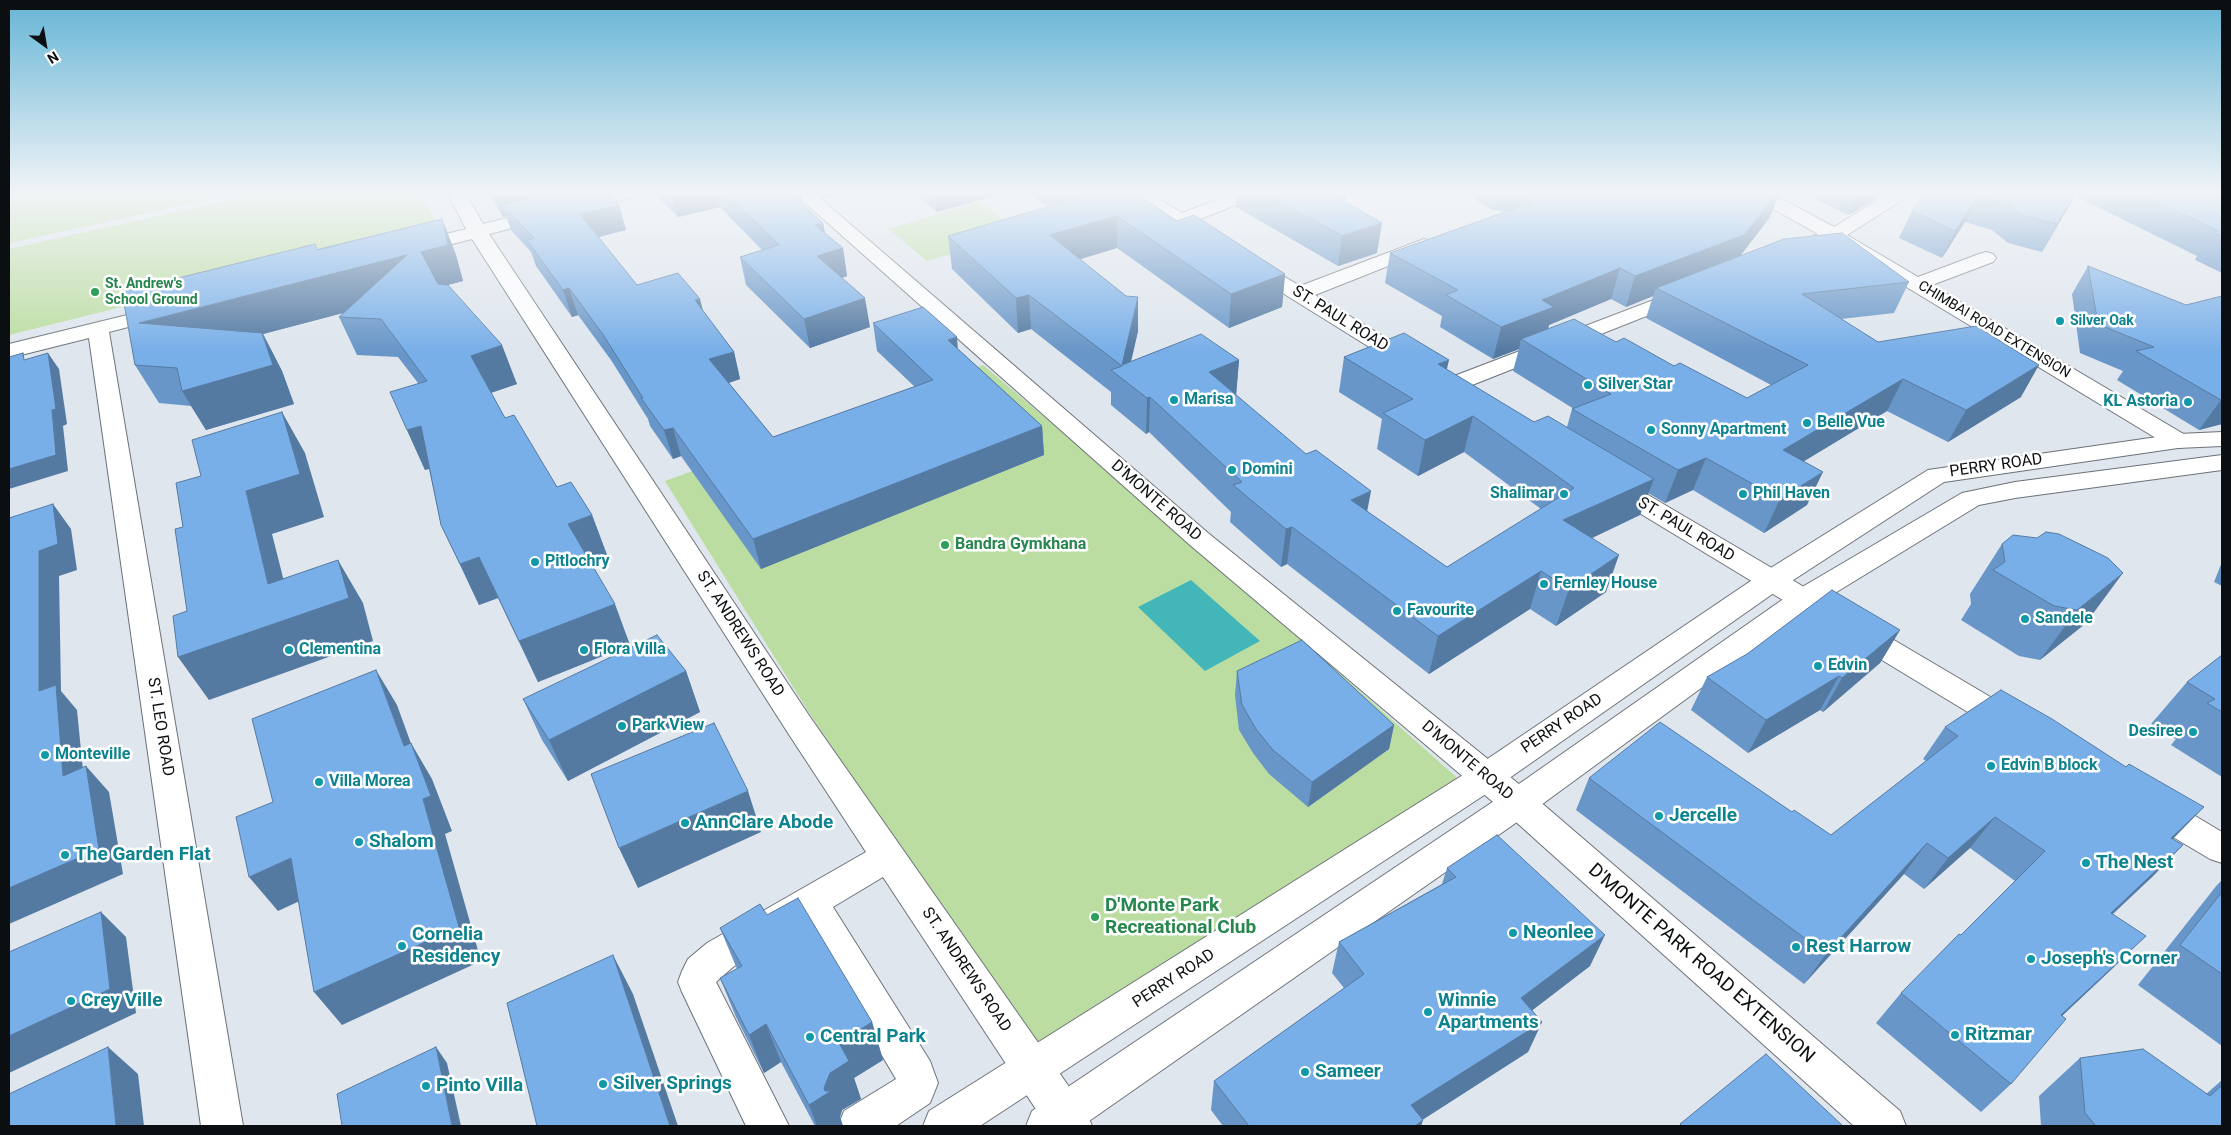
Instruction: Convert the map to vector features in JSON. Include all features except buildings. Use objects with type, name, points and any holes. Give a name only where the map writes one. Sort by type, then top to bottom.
[{"type":"street","points":[[393,253],[424,245]]},
{"type":"street","name":"ST. ANDREWS ROAD","points":[[486,245],[800,724],[1033,1070],[1060,1123]]},
{"type":"street","name":"D'MONTE ROAD","points":[[863,245],[1192,532],[1518,803]]},
{"type":"street","name":"ST. PAUL ROAD","points":[[1220,245],[1474,402]]},
{"type":"street","points":[[1299,294],[1424,245]]},
{"type":"street","points":[[1798,249],[1808,245]]},
{"type":"street","name":"CHIMBAI ROAD EXTENSION","points":[[1851,245],[2178,440]]},
{"type":"street","points":[[1917,284],[1986,258]]},
{"type":"street","points":[[1449,386],[1706,286]]},
{"type":"street","points":[[9,351],[180,308]]},
{"type":"street","name":"ST. LEO ROAD","points":[[98,328],[222,1126]]},
{"type":"street","name":"PERRY ROAD","points":[[944,1126],[1486,776],[1771,581],[1937,475],[2178,440],[2220,458]]},
{"type":"street","name":"PERRY ROAD","points":[[1060,1123],[1518,803],[1802,600],[1971,499],[2015,490],[2220,458]]},
{"type":"street","name":"ST. PAUL ROAD","points":[[1593,473],[1802,600],[2034,737]]},
{"type":"street","points":[[2128,793],[2222,849]]},
{"type":"street","name":"D'MONTE PARK ROAD EXTENSION","points":[[1518,803],[1885,1126]]},
{"type":"street","points":[[768,1126],[700,992],[697,982],[701,971],[720,954],[889,856]]},
{"type":"street","points":[[810,902],[916,1075],[918,1083],[916,1089],[910,1095],[859,1126]]},
{"type":"green space","points":[[27,245],[372,245],[9,335],[9,249]]},
{"type":"green space","points":[[907,245],[981,245],[927,261]]},
{"type":"green space","name":"D'Monte Park Recreational Club","points":[[983,365],[1192,542],[1463,783],[1031,1052],[813,719],[665,481]]},
{"type":"water","points":[[1191,580],[1260,641],[1205,671],[1138,607]]},
{"type":"place","name":"St. Andrew's School Ground","points":[[95,292]]},
{"type":"place","name":"Silver Oak","points":[[2060,321]]},
{"type":"place","name":"Silver Star","points":[[1588,385]]},
{"type":"place","name":"Marisa","points":[[1174,400]]},
{"type":"place","name":"KL Astoria","points":[[2188,402]]},
{"type":"place","name":"Belle Vue","points":[[1807,423]]},
{"type":"place","name":"Sonny Apartment","points":[[1651,430]]},
{"type":"place","name":"Domini","points":[[1232,470]]},
{"type":"place","name":"Shalimar","points":[[1564,494]]},
{"type":"place","name":"Phil Haven","points":[[1743,494]]},
{"type":"place","name":"Bandra Gymkhana","points":[[945,545]]},
{"type":"place","name":"Pitlochry","points":[[535,562]]},
{"type":"place","name":"Fernley House","points":[[1544,584]]},
{"type":"place","name":"Favourite","points":[[1397,611]]},
{"type":"place","name":"Sandele","points":[[2025,619]]},
{"type":"place","name":"Clementina","points":[[289,650]]},
{"type":"place","name":"Flora Villa","points":[[584,650]]},
{"type":"place","name":"Edvin","points":[[1818,666]]},
{"type":"place","name":"Park View","points":[[622,726]]},
{"type":"place","name":"Desiree","points":[[2193,732]]},
{"type":"place","name":"Monteville","points":[[45,755]]},
{"type":"place","name":"Edvin B block","points":[[1991,766]]},
{"type":"place","name":"Villa Morea","points":[[319,782]]},
{"type":"place","name":"Jercelle","points":[[1659,816]]},
{"type":"place","name":"AnnClare Abode","points":[[685,823]]},
{"type":"place","name":"Shalom","points":[[359,842]]},
{"type":"place","name":"The Garden Flat","points":[[65,855]]},
{"type":"place","name":"The Nest","points":[[2086,863]]},
{"type":"place","name":"D'Monte Park Recreational Club","points":[[1095,917]]},
{"type":"place","name":"Neonlee","points":[[1513,933]]},
{"type":"place","name":"Cornelia Residency","points":[[402,946]]},
{"type":"place","name":"Rest Harrow","points":[[1796,947]]},
{"type":"place","name":"Joseph's Corner","points":[[2031,959]]},
{"type":"place","name":"Crey Ville","points":[[71,1001]]},
{"type":"place","name":"Winnie Apartments","points":[[1428,1012]]},
{"type":"place","name":"Ritzmar","points":[[1955,1035]]},
{"type":"place","name":"Central Park","points":[[810,1037]]},
{"type":"place","name":"Sameer","points":[[1305,1072]]},
{"type":"place","name":"Silver Springs","points":[[603,1084]]},
{"type":"place","name":"Pinto Villa","points":[[426,1086]]}]
